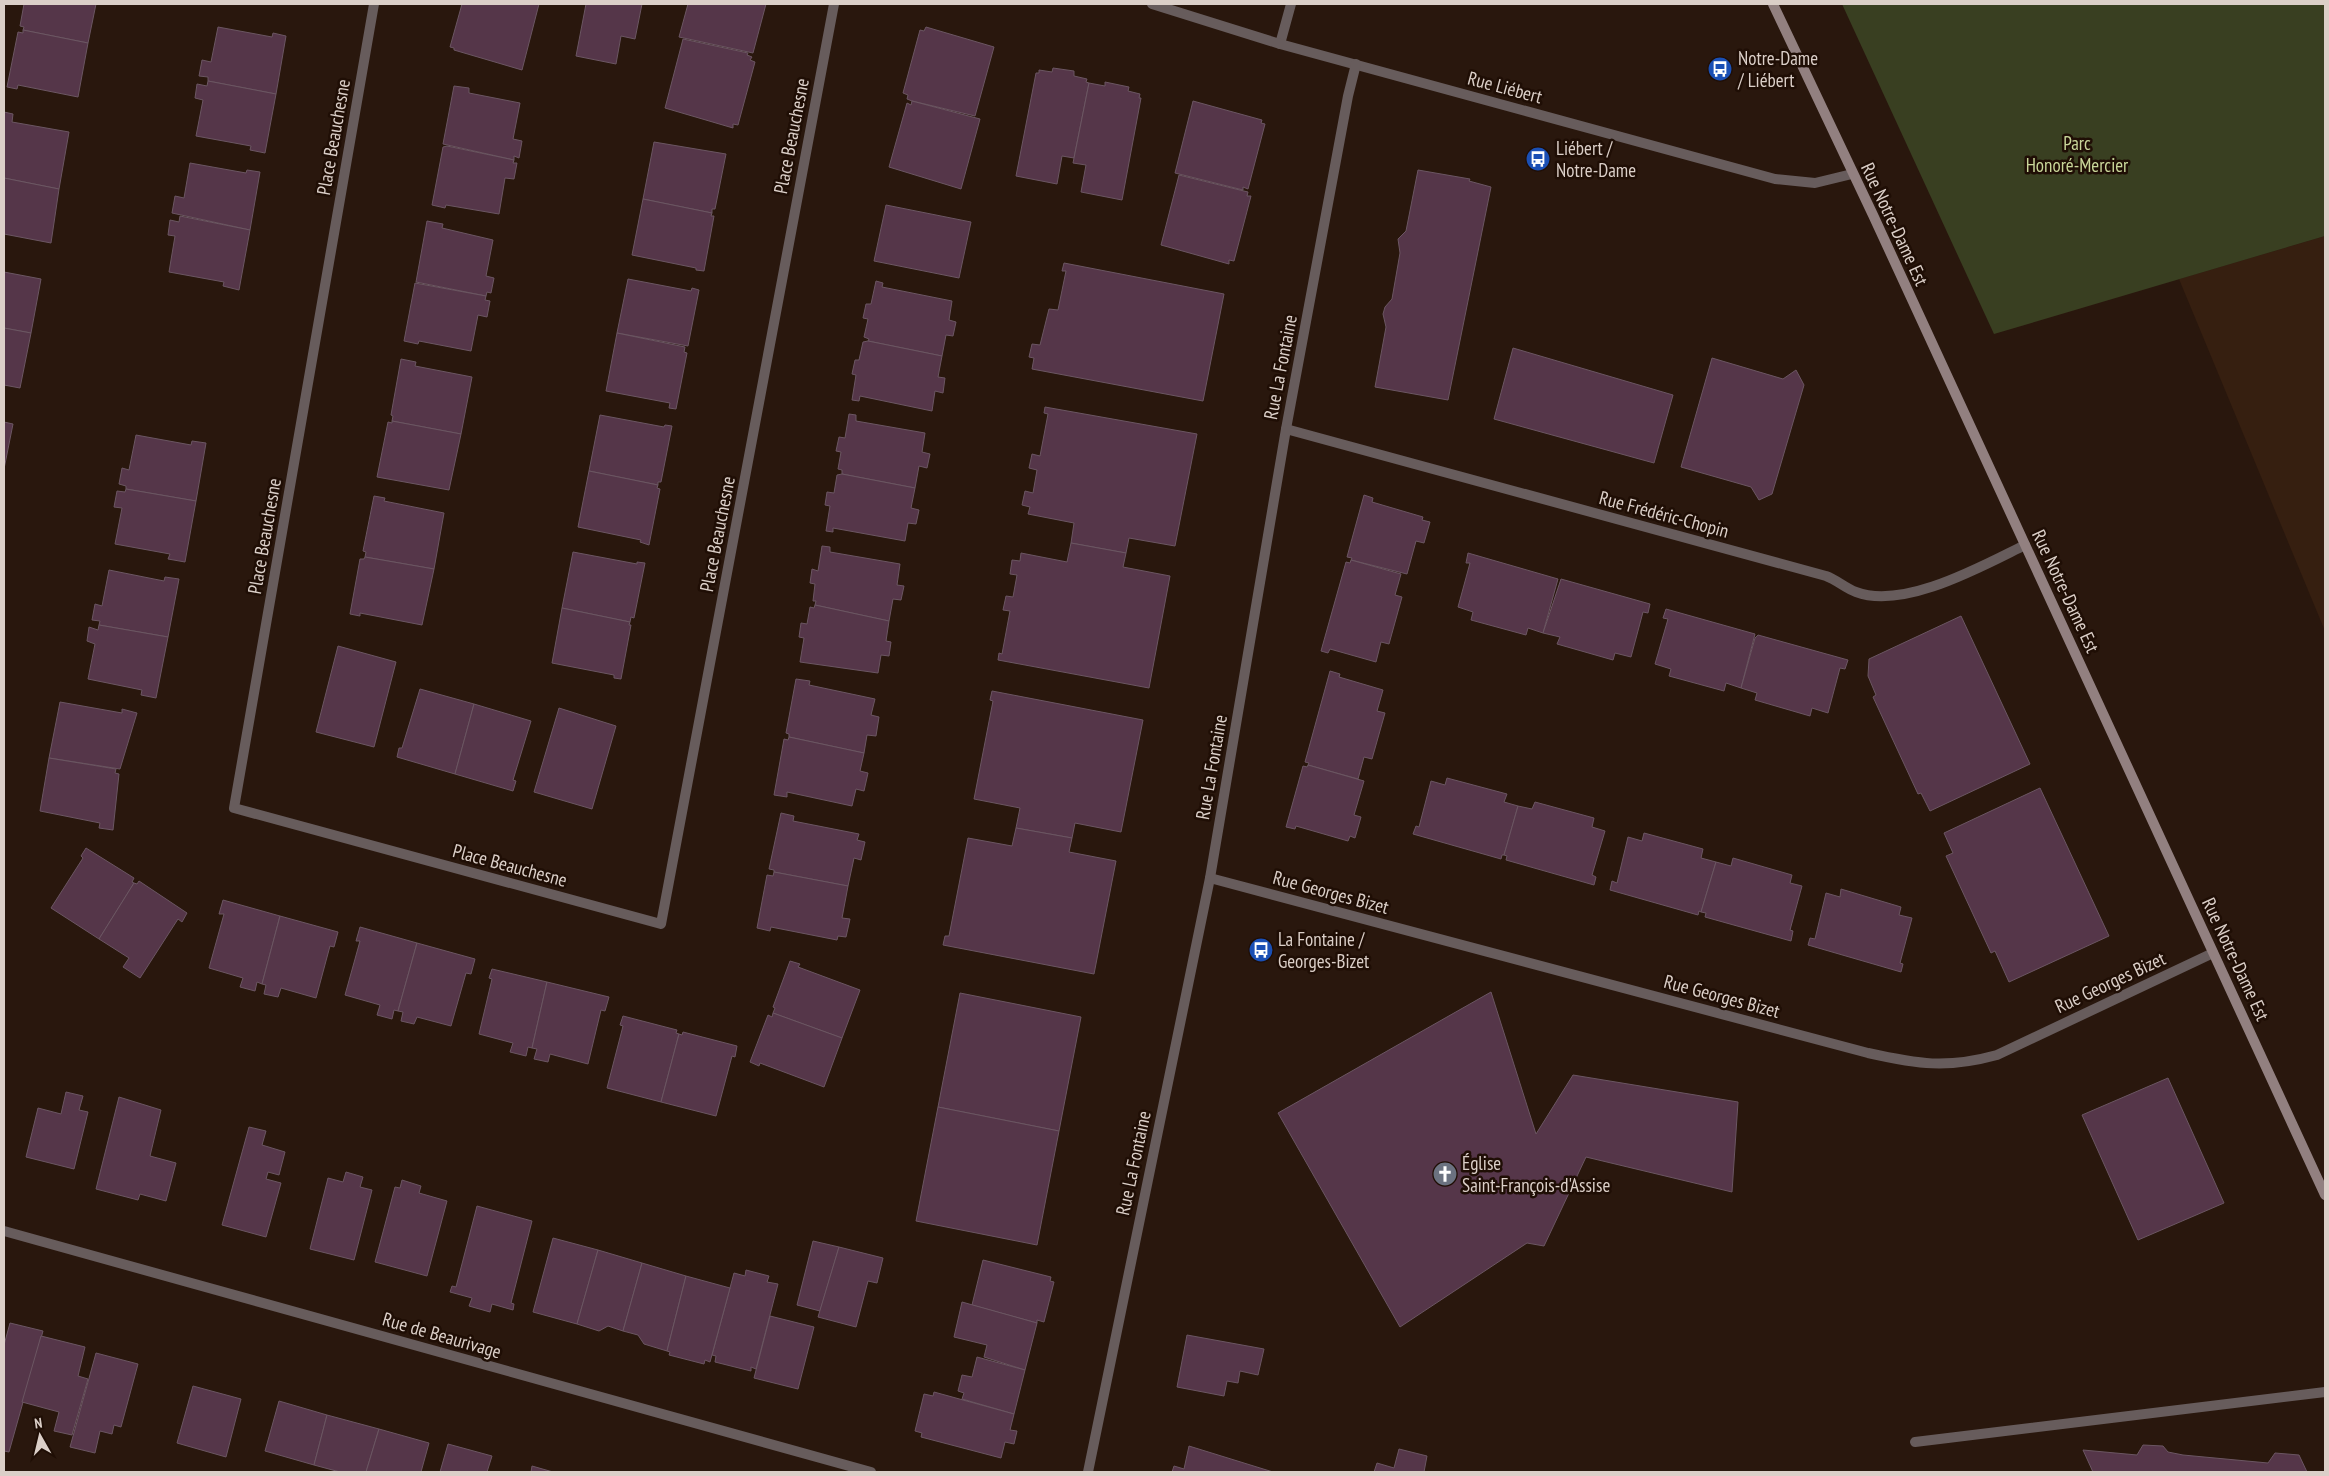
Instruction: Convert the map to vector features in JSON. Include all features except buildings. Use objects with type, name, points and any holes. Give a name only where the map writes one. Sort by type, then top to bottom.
[{"type":"main road","name":"Rue Notre-Dame Est","points":[[1773,4],[2325,1194]]},
{"type":"street","name":"Place Beauchesne","points":[[374,4],[234,808],[661,924],[834,4]]},
{"type":"street","name":"Rue Liébert","points":[[1152,4],[1280,44],[1775,179],[1815,183],[1852,174]]},
{"type":"street","points":[[1280,44],[1291,4]]},
{"type":"street","name":"Rue La Fontaine","points":[[1088,1472],[1210,878],[1286,429],[1348,96],[1356,64]]},
{"type":"street","name":"Rue Frédéric-Chopin","points":[[1286,429],[1826,576],[1856,592],[1877,596],[1903,594],[1960,576],[2025,545]]},
{"type":"street","name":"Rue Georges Bizet","points":[[1210,878],[1868,1053],[1931,1065],[1970,1061],[1997,1055],[2213,953]]},
{"type":"street","name":"Rue de Beaurivage","points":[[4,1231],[872,1472]]},
{"type":"street","points":[[1915,1442],[2325,1392]]},
{"type":"shaded area","points":[[2325,236],[2325,631],[2179,279]]},
{"type":"green space","name":"Parc Honoré-Mercier","points":[[1842,4],[2325,4],[2325,236],[1994,334]]},
{"type":"place","name":"Notre-Dame / Liébert","points":[[1720,69]]},
{"type":"place","name":"Liébert / Notre-Dame","points":[[1538,159]]},
{"type":"place","name":"La Fontaine / Georges-Bizet","points":[[1261,950]]},
{"type":"place","name":"Église Saint-François-d'Assise","points":[[1445,1174]]}]
